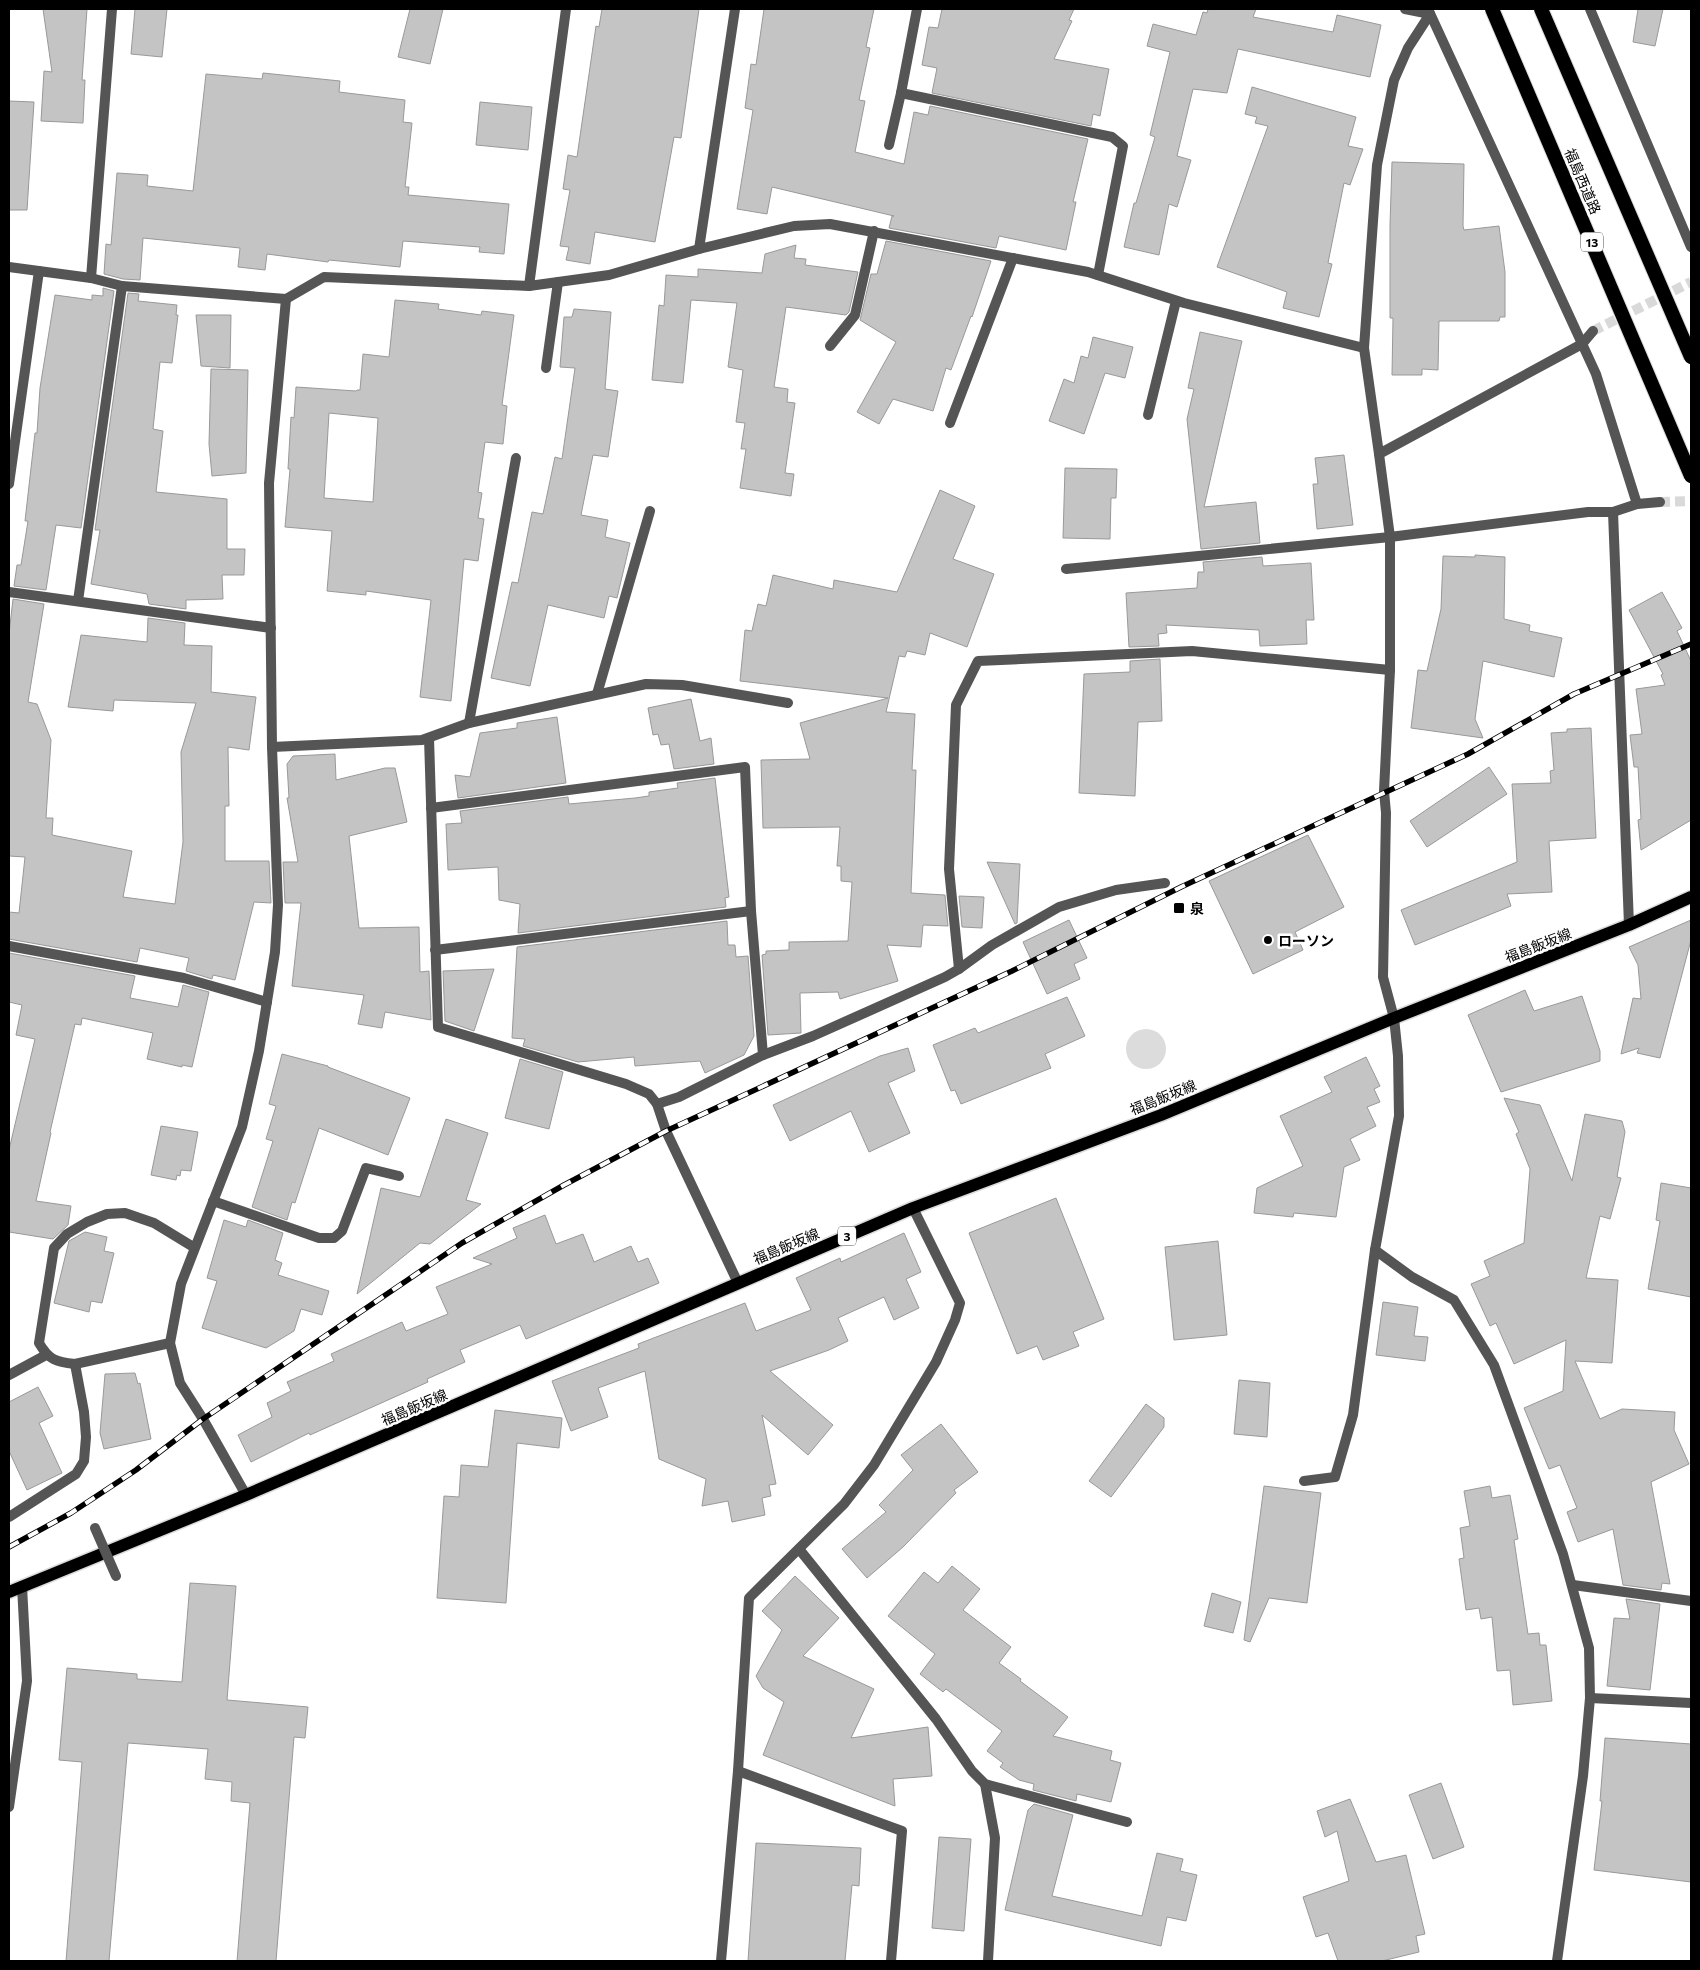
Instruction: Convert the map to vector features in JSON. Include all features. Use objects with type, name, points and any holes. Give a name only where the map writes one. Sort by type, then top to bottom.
[{"type":"highway","name":"福島西道路","points":[[1492,9],[1691,476]]},
{"type":"highway","points":[[1542,9],[1691,357]]},
{"type":"main road","name":"福島飯坂線","points":[[9,1592],[246,1494],[913,1208],[1161,1115],[1394,1018],[1629,925],[1691,897]]},
{"type":"street","points":[[91,278],[112,9]]},
{"type":"street","points":[[529,286],[566,9]]},
{"type":"street","points":[[699,249],[735,9]]},
{"type":"street","points":[[889,145],[917,9]]},
{"type":"street","points":[[1404,9],[1429,11]]},
{"type":"street","points":[[1590,9],[1691,247]]},
{"type":"street","points":[[1429,11],[1596,374],[1637,504]]},
{"type":"street","points":[[1304,1481],[1335,1477],[1353,1415],[1375,1250],[1399,1116],[1398,1056],[1394,1018],[1383,977],[1386,813],[1384,791],[1390,670],[1390,537],[1364,348],[1377,165],[1394,80],[1408,48],[1429,11]]},
{"type":"street","points":[[901,93],[1112,137],[1123,146],[1098,275]]},
{"type":"street","points":[[9,267],[91,278],[122,286],[286,299],[324,277],[529,286],[609,275],[699,249],[794,226],[830,224],[1098,275],[1176,301],[1364,348]]},
{"type":"street","points":[[830,346],[856,315],[874,231]]},
{"type":"street","points":[[950,423],[1013,258]]},
{"type":"street","points":[[9,484],[39,271]]},
{"type":"street","points":[[546,368],[558,282]]},
{"type":"street","points":[[78,601],[122,286]]},
{"type":"street","points":[[246,1494],[180,1383],[170,1343],[181,1284],[242,1126],[259,1051],[274,952],[278,905],[272,747],[269,483],[286,299]]},
{"type":"street","points":[[1148,415],[1176,301]]},
{"type":"street","points":[[1379,454],[1582,344],[1593,331]]},
{"type":"street","points":[[469,723],[516,458]]},
{"type":"street","points":[[1066,569],[1390,537],[1588,512],[1613,512],[1637,504],[1660,502]]},
{"type":"street","points":[[597,694],[650,511]]},
{"type":"street","points":[[1613,512],[1629,925]]},
{"type":"street","points":[[9,592],[271,628]]},
{"type":"street","points":[[959,969],[949,869],[956,704],[978,661],[1192,651],[1390,670]]},
{"type":"street","points":[[272,747],[422,740],[469,723],[646,684],[682,686],[788,703]]},
{"type":"street","points":[[429,738],[438,1027],[626,1084],[649,1094],[657,1104],[666,1131],[738,1283]]},
{"type":"street","points":[[431,808],[745,767],[751,912],[763,1055]]},
{"type":"street","points":[[657,1104],[679,1097],[763,1055],[813,1036],[945,977],[992,945],[1059,907],[1116,890],[1165,883]]},
{"type":"street","points":[[435,950],[751,912]]},
{"type":"street","points":[[9,946],[184,978],[267,1002]]},
{"type":"street","points":[[213,1201],[319,1238],[334,1238],[342,1231],[366,1168],[399,1176]]},
{"type":"street","points":[[721,1961],[738,1771],[749,1598],[844,1504],[874,1465],[936,1362],[955,1320],[960,1303],[913,1208]]},
{"type":"street","points":[[170,1343],[75,1364],[61,1362],[46,1356],[38,1343],[54,1248],[67,1234],[87,1222],[107,1214],[125,1213],[154,1223],[195,1248]]},
{"type":"street","points":[[1375,1250],[1412,1277],[1454,1300],[1494,1365],[1563,1554],[1589,1648],[1590,1698],[1583,1776],[1557,1961]]},
{"type":"street","points":[[9,1376],[46,1356]]},
{"type":"street","points":[[9,1517],[76,1474],[84,1461],[86,1437],[84,1412],[75,1364]]},
{"type":"street","points":[[95,1528],[116,1576]]},
{"type":"street","points":[[799,1549],[936,1719],[972,1771],[985,1784],[1127,1822]]},
{"type":"street","points":[[9,1807],[27,1681],[22,1586]]},
{"type":"street","points":[[1573,1586],[1691,1602]]},
{"type":"street","points":[[1590,1698],[1691,1703]]},
{"type":"street","points":[[738,1771],[902,1831],[891,1961]]},
{"type":"street","points":[[985,1784],[995,1838],[988,1961]]},
{"type":"shaded area","points":[[1146,1029],[1160,1035],[1166,1049],[1160,1063],[1146,1069],[1132,1063],[1126,1049],[1132,1035]]},
{"type":"building","points":[[43,9],[87,9],[82,80],[85,80],[83,123],[41,121],[44,71],[52,72]]},
{"type":"building","points":[[135,9],[167,9],[162,57],[131,54]]},
{"type":"building","points":[[410,9],[443,9],[430,64],[398,57]]},
{"type":"building","points":[[602,9],[699,9],[681,138],[674,137],[655,242],[595,232],[590,264],[566,260],[569,247],[560,246],[570,190],[563,189],[568,155],[577,157],[596,26],[599,27]]},
{"type":"building","points":[[764,9],[874,9],[866,47],[870,48],[859,100],[865,101],[855,152],[904,164],[914,112],[928,115],[930,106],[1088,139],[1073,202],[1076,202],[1066,250],[999,236],[996,248],[889,228],[892,216],[894,216],[772,187],[767,214],[737,209],[753,110],[745,108],[751,64],[756,65]]},
{"type":"building","points":[[942,9],[1074,9],[1069,20],[1072,21],[1054,59],[1109,69],[1100,116],[1093,114],[1091,126],[932,93],[937,68],[922,65],[929,27],[938,28]]},
{"type":"building","points":[[1208,9],[1256,9],[1253,17],[1333,32],[1337,15],[1381,25],[1370,77],[1238,49],[1227,93],[1193,89],[1177,156],[1191,160],[1177,207],[1169,204],[1159,255],[1124,247],[1134,203],[1136,203],[1155,137],[1150,135],[1170,52],[1147,46],[1153,24],[1196,35],[1203,12],[1207,13]]},
{"type":"building","points":[[1638,9],[1663,9],[1655,46],[1633,42]]},
{"type":"building","points":[[263,73],[340,81],[339,92],[405,100],[403,122],[412,123],[405,187],[409,187],[408,195],[509,204],[504,254],[479,252],[480,247],[403,241],[400,267],[329,260],[328,262],[267,254],[265,270],[238,267],[240,248],[143,238],[140,280],[123,279],[104,274],[106,244],[111,245],[117,173],[148,175],[147,186],[193,191],[206,74],[262,79]]},
{"type":"building","points":[[1252,87],[1356,117],[1348,146],[1363,149],[1350,185],[1344,183],[1328,263],[1332,264],[1319,317],[1283,308],[1287,292],[1217,267],[1268,126],[1255,123],[1257,117],[1245,114]]},
{"type":"building","points":[[9,101],[34,102],[27,210],[9,210]]},
{"type":"building","points":[[480,102],[532,107],[528,150],[476,145]]},
{"type":"building","points":[[1392,162],[1464,164],[1464,230],[1499,226],[1505,272],[1505,317],[1500,317],[1499,321],[1439,321],[1438,370],[1422,369],[1422,375],[1392,375],[1393,318],[1390,318],[1390,225]]},
{"type":"building","points":[[886,241],[991,261],[951,370],[946,368],[933,411],[893,399],[879,424],[857,412],[896,342],[860,320],[871,274],[877,274]]},
{"type":"building","points":[[796,245],[794,258],[806,259],[805,265],[858,272],[849,312],[846,315],[786,307],[774,387],[788,389],[787,402],[795,403],[785,473],[794,474],[791,496],[740,488],[746,449],[741,449],[745,423],[736,422],[743,370],[728,367],[737,303],[691,300],[683,383],[652,380],[659,305],[664,306],[666,275],[698,277],[698,269],[762,273],[765,254]]},
{"type":"building","points":[[103,288],[114,291],[81,528],[56,525],[46,590],[14,586],[17,565],[21,565],[28,521],[25,521],[35,433],[37,433],[40,388],[55,295],[92,300],[92,295],[103,296]]},
{"type":"building","points":[[128,293],[139,294],[138,301],[177,305],[176,315],[178,315],[172,363],[160,362],[153,429],[163,431],[156,492],[227,499],[227,549],[245,549],[244,575],[222,575],[223,599],[186,600],[186,609],[149,604],[147,594],[91,584],[100,530],[95,530]]},
{"type":"building","points":[[395,300],[439,304],[438,309],[481,315],[482,311],[514,315],[502,405],[507,406],[503,444],[485,442],[478,492],[482,493],[478,518],[484,519],[478,561],[464,559],[451,701],[420,697],[431,600],[366,591],[366,595],[327,591],[332,531],[285,527],[290,469],[288,469],[291,417],[294,418],[296,387],[360,390],[363,354],[389,357]],"holes":[[[329,413],[378,418],[373,502],[324,498]]]},
{"type":"building","points":[[574,309],[611,312],[605,389],[618,391],[608,457],[593,455],[581,515],[608,520],[605,537],[630,543],[617,598],[609,596],[604,618],[548,605],[530,686],[491,678],[512,582],[518,583],[532,512],[543,514],[555,457],[562,459],[575,368],[560,367],[564,317],[572,317]]},
{"type":"building","points":[[196,315],[231,315],[230,368],[201,366]]},
{"type":"building","points":[[1200,332],[1242,341],[1204,507],[1256,502],[1260,543],[1201,549],[1187,419],[1194,389],[1188,388]]},
{"type":"building","points":[[1093,337],[1133,347],[1125,378],[1105,373],[1084,434],[1049,421],[1064,379],[1074,383],[1081,356],[1088,358]]},
{"type":"building","points":[[211,369],[248,370],[246,473],[212,476],[209,444]]},
{"type":"building","points":[[1344,455],[1353,525],[1317,529],[1313,484],[1318,484],[1315,458]]},
{"type":"building","points":[[1065,468],[1117,469],[1116,498],[1111,498],[1110,539],[1063,538]]},
{"type":"building","points":[[940,490],[975,506],[953,559],[994,574],[967,647],[930,633],[925,655],[907,651],[905,657],[899,656],[886,712],[915,714],[912,770],[916,770],[911,893],[945,895],[948,926],[923,925],[921,947],[887,945],[898,981],[840,999],[838,992],[800,993],[801,1033],[768,1035],[762,955],[766,954],[766,951],[789,950],[789,942],[848,941],[852,882],[841,881],[841,866],[837,866],[840,827],[763,828],[761,760],[810,759],[800,723],[888,698],[740,681],[745,630],[752,631],[758,604],[766,606],[773,575],[833,589],[834,580],[897,592]]},
{"type":"building","points":[[1475,555],[1505,557],[1504,619],[1530,625],[1529,631],[1562,638],[1554,677],[1483,661],[1475,719],[1483,738],[1411,728],[1418,670],[1427,671],[1441,609],[1443,556],[1475,557]]},
{"type":"building","points":[[1262,557],[1263,566],[1311,563],[1314,620],[1306,620],[1307,644],[1260,646],[1259,630],[1166,625],[1167,633],[1158,634],[1159,646],[1129,647],[1126,593],[1197,588],[1198,572],[1204,572],[1203,562]]},
{"type":"building","points":[[1662,592],[1682,628],[1677,631],[1691,661],[1691,820],[1641,850],[1638,820],[1641,819],[1638,767],[1634,767],[1630,735],[1642,734],[1636,689],[1665,685],[1661,675],[1663,674],[1629,610]]},
{"type":"building","points":[[13,599],[44,604],[28,702],[37,704],[51,740],[46,818],[53,818],[52,835],[132,851],[123,897],[175,904],[183,842],[181,752],[196,703],[114,700],[113,711],[68,707],[81,635],[147,642],[148,618],[185,623],[184,645],[212,646],[211,692],[256,697],[249,750],[228,747],[229,806],[225,806],[225,861],[269,861],[271,903],[254,902],[235,980],[213,975],[212,979],[186,971],[189,958],[140,948],[137,962],[9,939],[9,912],[19,913],[25,857],[9,856],[9,634]]},
{"type":"building","points":[[1160,659],[1162,721],[1138,722],[1135,796],[1079,793],[1084,674],[1130,672],[1130,661]]},
{"type":"building","points":[[691,699],[700,741],[711,738],[714,764],[674,769],[669,744],[661,745],[658,734],[653,735],[648,708]]},
{"type":"building","points":[[557,717],[566,783],[458,798],[455,775],[470,777],[480,733],[517,728],[517,723]]},
{"type":"building","points":[[1591,728],[1596,838],[1549,841],[1552,892],[1507,894],[1511,906],[1415,945],[1401,910],[1517,862],[1512,784],[1551,783],[1550,771],[1554,770],[1551,733],[1567,732],[1567,729]]},
{"type":"building","points":[[335,754],[336,780],[385,768],[395,768],[407,822],[349,836],[359,928],[419,927],[420,972],[429,971],[431,1020],[385,1012],[382,1028],[358,1024],[364,995],[292,986],[301,903],[285,903],[283,862],[298,862],[287,798],[289,798],[287,764],[293,756]]},
{"type":"building","points":[[1489,767],[1507,794],[1427,847],[1410,821]]},
{"type":"building","points":[[715,778],[729,897],[725,898],[726,907],[518,933],[520,904],[499,900],[498,867],[448,870],[446,824],[462,823],[460,811],[568,797],[569,804],[635,798],[649,796],[649,792],[678,788],[677,783]]},
{"type":"building","points":[[1308,835],[1344,907],[1295,932],[1303,950],[1253,974],[1209,881]]},
{"type":"building","points":[[987,862],[1020,864],[1017,923],[1015,924]]},
{"type":"building","points":[[959,896],[984,897],[982,928],[962,927]]},
{"type":"building","points":[[1069,920],[1087,958],[1074,964],[1080,979],[1047,994],[1023,942]]},
{"type":"building","points":[[1691,920],[1691,940],[1660,1058],[1637,1053],[1639,1048],[1621,1054],[1633,998],[1641,999],[1638,965],[1629,947]]},
{"type":"building","points":[[727,921],[728,945],[735,945],[736,957],[748,956],[754,1036],[744,1055],[705,1073],[700,1061],[635,1066],[634,1057],[578,1062],[523,1046],[525,1039],[512,1038],[517,947]]},
{"type":"building","points":[[9,953],[135,976],[130,998],[178,1007],[183,985],[209,992],[192,1067],[182,1065],[182,1067],[147,1059],[153,1033],[82,1018],[81,1025],[75,1024],[36,1201],[71,1206],[68,1225],[53,1239],[9,1232],[9,1150],[35,1039],[16,1035],[22,1005],[9,1002]]},
{"type":"building","points":[[494,969],[474,1031],[445,1021],[443,971]]},
{"type":"building","points":[[1525,990],[1534,1011],[1582,996],[1600,1051],[1600,1061],[1501,1092],[1468,1015]]},
{"type":"building","points":[[1067,997],[1085,1036],[1045,1054],[1051,1068],[961,1104],[955,1090],[951,1091],[933,1045],[975,1028],[978,1033]]},
{"type":"building","points":[[908,1048],[915,1071],[888,1083],[910,1133],[869,1152],[851,1111],[790,1141],[773,1105],[880,1056]]},
{"type":"building","points":[[282,1054],[328,1066],[410,1098],[388,1155],[319,1128],[295,1203],[292,1202],[287,1220],[252,1207],[273,1141],[266,1139],[276,1106],[269,1104]]},
{"type":"building","points":[[1366,1057],[1380,1086],[1374,1089],[1380,1102],[1367,1107],[1376,1126],[1350,1139],[1360,1160],[1344,1167],[1336,1217],[1294,1213],[1293,1217],[1254,1213],[1257,1188],[1303,1166],[1280,1116],[1332,1092],[1324,1077]]},
{"type":"building","points":[[520,1059],[563,1072],[549,1129],[505,1118]]},
{"type":"building","points":[[1504,1098],[1540,1105],[1572,1181],[1585,1114],[1622,1121],[1625,1132],[1617,1177],[1621,1178],[1610,1219],[1600,1216],[1586,1278],[1618,1280],[1612,1363],[1575,1361],[1600,1419],[1622,1409],[1675,1412],[1674,1430],[1689,1464],[1651,1482],[1670,1584],[1662,1583],[1661,1590],[1623,1585],[1613,1529],[1578,1542],[1567,1512],[1577,1508],[1560,1465],[1549,1469],[1524,1408],[1563,1391],[1566,1340],[1514,1364],[1496,1323],[1490,1326],[1471,1284],[1490,1276],[1484,1261],[1524,1243],[1530,1169],[1516,1134],[1519,1132]]},
{"type":"building","points":[[446,1119],[488,1133],[466,1200],[481,1204],[430,1244],[420,1243],[357,1294],[381,1188],[420,1197]]},
{"type":"building","points":[[161,1126],[198,1132],[191,1171],[181,1170],[180,1176],[177,1175],[176,1180],[151,1175]]},
{"type":"building","points":[[1661,1183],[1691,1188],[1691,1297],[1648,1289],[1660,1221],[1656,1220]]},
{"type":"building","points":[[1056,1198],[1104,1319],[1073,1332],[1079,1346],[1043,1360],[1037,1346],[1017,1354],[969,1233]]},
{"type":"building","points":[[545,1215],[556,1244],[583,1234],[594,1262],[631,1246],[638,1262],[648,1258],[659,1283],[526,1339],[520,1325],[460,1350],[465,1362],[427,1379],[428,1382],[310,1435],[309,1433],[251,1462],[238,1435],[272,1417],[267,1403],[291,1391],[287,1382],[334,1361],[331,1354],[402,1322],[406,1331],[448,1314],[436,1287],[492,1264],[473,1258],[517,1238],[513,1228]]},
{"type":"building","points":[[224,1220],[246,1227],[248,1220],[283,1233],[275,1260],[282,1263],[278,1275],[329,1291],[322,1315],[301,1309],[294,1331],[266,1348],[202,1328],[217,1281],[207,1278]]},
{"type":"building","points":[[85,1232],[107,1237],[104,1251],[114,1253],[102,1303],[91,1301],[89,1312],[54,1303],[69,1241]]},
{"type":"building","points":[[904,1233],[921,1272],[906,1279],[919,1308],[894,1320],[884,1297],[838,1318],[848,1341],[829,1350],[770,1371],[833,1425],[808,1455],[762,1415],[776,1484],[769,1485],[771,1496],[762,1498],[765,1515],[732,1522],[728,1501],[702,1506],[706,1479],[659,1459],[645,1371],[598,1388],[608,1417],[571,1431],[552,1381],[639,1348],[638,1344],[745,1303],[756,1331],[811,1310],[796,1278],[840,1258],[841,1262]]},
{"type":"building","points":[[1218,1241],[1227,1335],[1174,1340],[1165,1247]]},
{"type":"building","points":[[1383,1302],[1418,1307],[1414,1336],[1428,1337],[1425,1361],[1376,1355]]},
{"type":"building","points":[[135,1373],[138,1384],[140,1383],[151,1439],[104,1449],[100,1433],[105,1374]]},
{"type":"building","points":[[1239,1380],[1270,1383],[1267,1437],[1234,1434]]},
{"type":"building","points":[[38,1387],[53,1416],[39,1423],[62,1473],[27,1490],[9,1451],[9,1402]]},
{"type":"building","points":[[1146,1404],[1164,1418],[1164,1427],[1111,1497],[1089,1481]]},
{"type":"building","points":[[495,1410],[562,1418],[559,1448],[517,1443],[506,1603],[437,1598],[444,1496],[459,1497],[461,1465],[488,1467]]},
{"type":"building","points":[[941,1424],[978,1472],[954,1490],[956,1493],[903,1547],[867,1578],[842,1549],[886,1512],[879,1505],[913,1470],[901,1455]]},
{"type":"building","points":[[1264,1486],[1321,1493],[1307,1603],[1269,1598],[1250,1642],[1244,1640]]},
{"type":"building","points":[[1490,1486],[1492,1498],[1510,1495],[1518,1539],[1514,1540],[1528,1634],[1539,1633],[1540,1645],[1546,1645],[1552,1701],[1513,1705],[1510,1670],[1497,1671],[1492,1617],[1481,1619],[1479,1608],[1466,1610],[1459,1559],[1464,1558],[1460,1528],[1470,1526],[1464,1491]]},
{"type":"building","points":[[952,1566],[980,1589],[963,1610],[1011,1647],[999,1663],[1068,1717],[1053,1736],[1112,1751],[1110,1760],[1121,1763],[1111,1802],[1077,1794],[1076,1801],[1033,1790],[1034,1784],[1019,1780],[1000,1767],[1003,1763],[987,1751],[1002,1731],[946,1689],[943,1692],[920,1674],[935,1654],[888,1616],[924,1572],[938,1583]]},
{"type":"building","points":[[795,1576],[839,1618],[803,1656],[874,1689],[851,1738],[928,1727],[932,1776],[893,1779],[895,1806],[763,1755],[784,1702],[763,1688],[756,1676],[782,1630],[762,1611]]},
{"type":"building","points":[[190,1583],[236,1586],[227,1700],[308,1707],[305,1738],[294,1737],[276,1961],[237,1961],[250,1803],[231,1801],[232,1782],[205,1779],[208,1749],[128,1743],[109,1961],[66,1961],[82,1762],[59,1760],[67,1668],[137,1674],[137,1679],[182,1682]]},
{"type":"building","points":[[1212,1593],[1241,1602],[1233,1633],[1204,1626]]},
{"type":"building","points":[[1626,1599],[1660,1604],[1650,1690],[1607,1686],[1614,1618],[1630,1619]]},
{"type":"building","points":[[1605,1738],[1691,1744],[1691,1882],[1594,1870],[1602,1801],[1600,1801]]},
{"type":"building","points":[[1441,1783],[1464,1847],[1433,1859],[1409,1795]]},
{"type":"building","points":[[1350,1799],[1376,1862],[1406,1855],[1425,1934],[1416,1936],[1419,1952],[1382,1961],[1338,1961],[1328,1933],[1316,1937],[1303,1897],[1349,1881],[1337,1831],[1325,1837],[1317,1811]]},
{"type":"building","points":[[1034,1804],[1073,1815],[1052,1896],[1142,1916],[1157,1853],[1183,1859],[1180,1871],[1197,1875],[1186,1921],[1167,1917],[1161,1946],[1005,1910],[1028,1810]]},
{"type":"building","points":[[939,1837],[971,1839],[964,1931],[932,1928]]},
{"type":"building","points":[[756,1843],[861,1848],[859,1886],[852,1885],[845,1961],[748,1961]]},
{"type":"tunnel","points":[[1593,331],[1691,282]]},
{"type":"tunnel","points":[[1660,502],[1691,501]]},
{"type":"railway","points":[[9,1547],[71,1513],[136,1470],[203,1419],[462,1243],[564,1185],[666,1131],[1012,971],[1181,887],[1468,754],[1574,694],[1691,644]]},
{"type":"place","name":"泉","points":[[1179,908]]},
{"type":"place","name":"ローソン","points":[[1268,940]]}]
